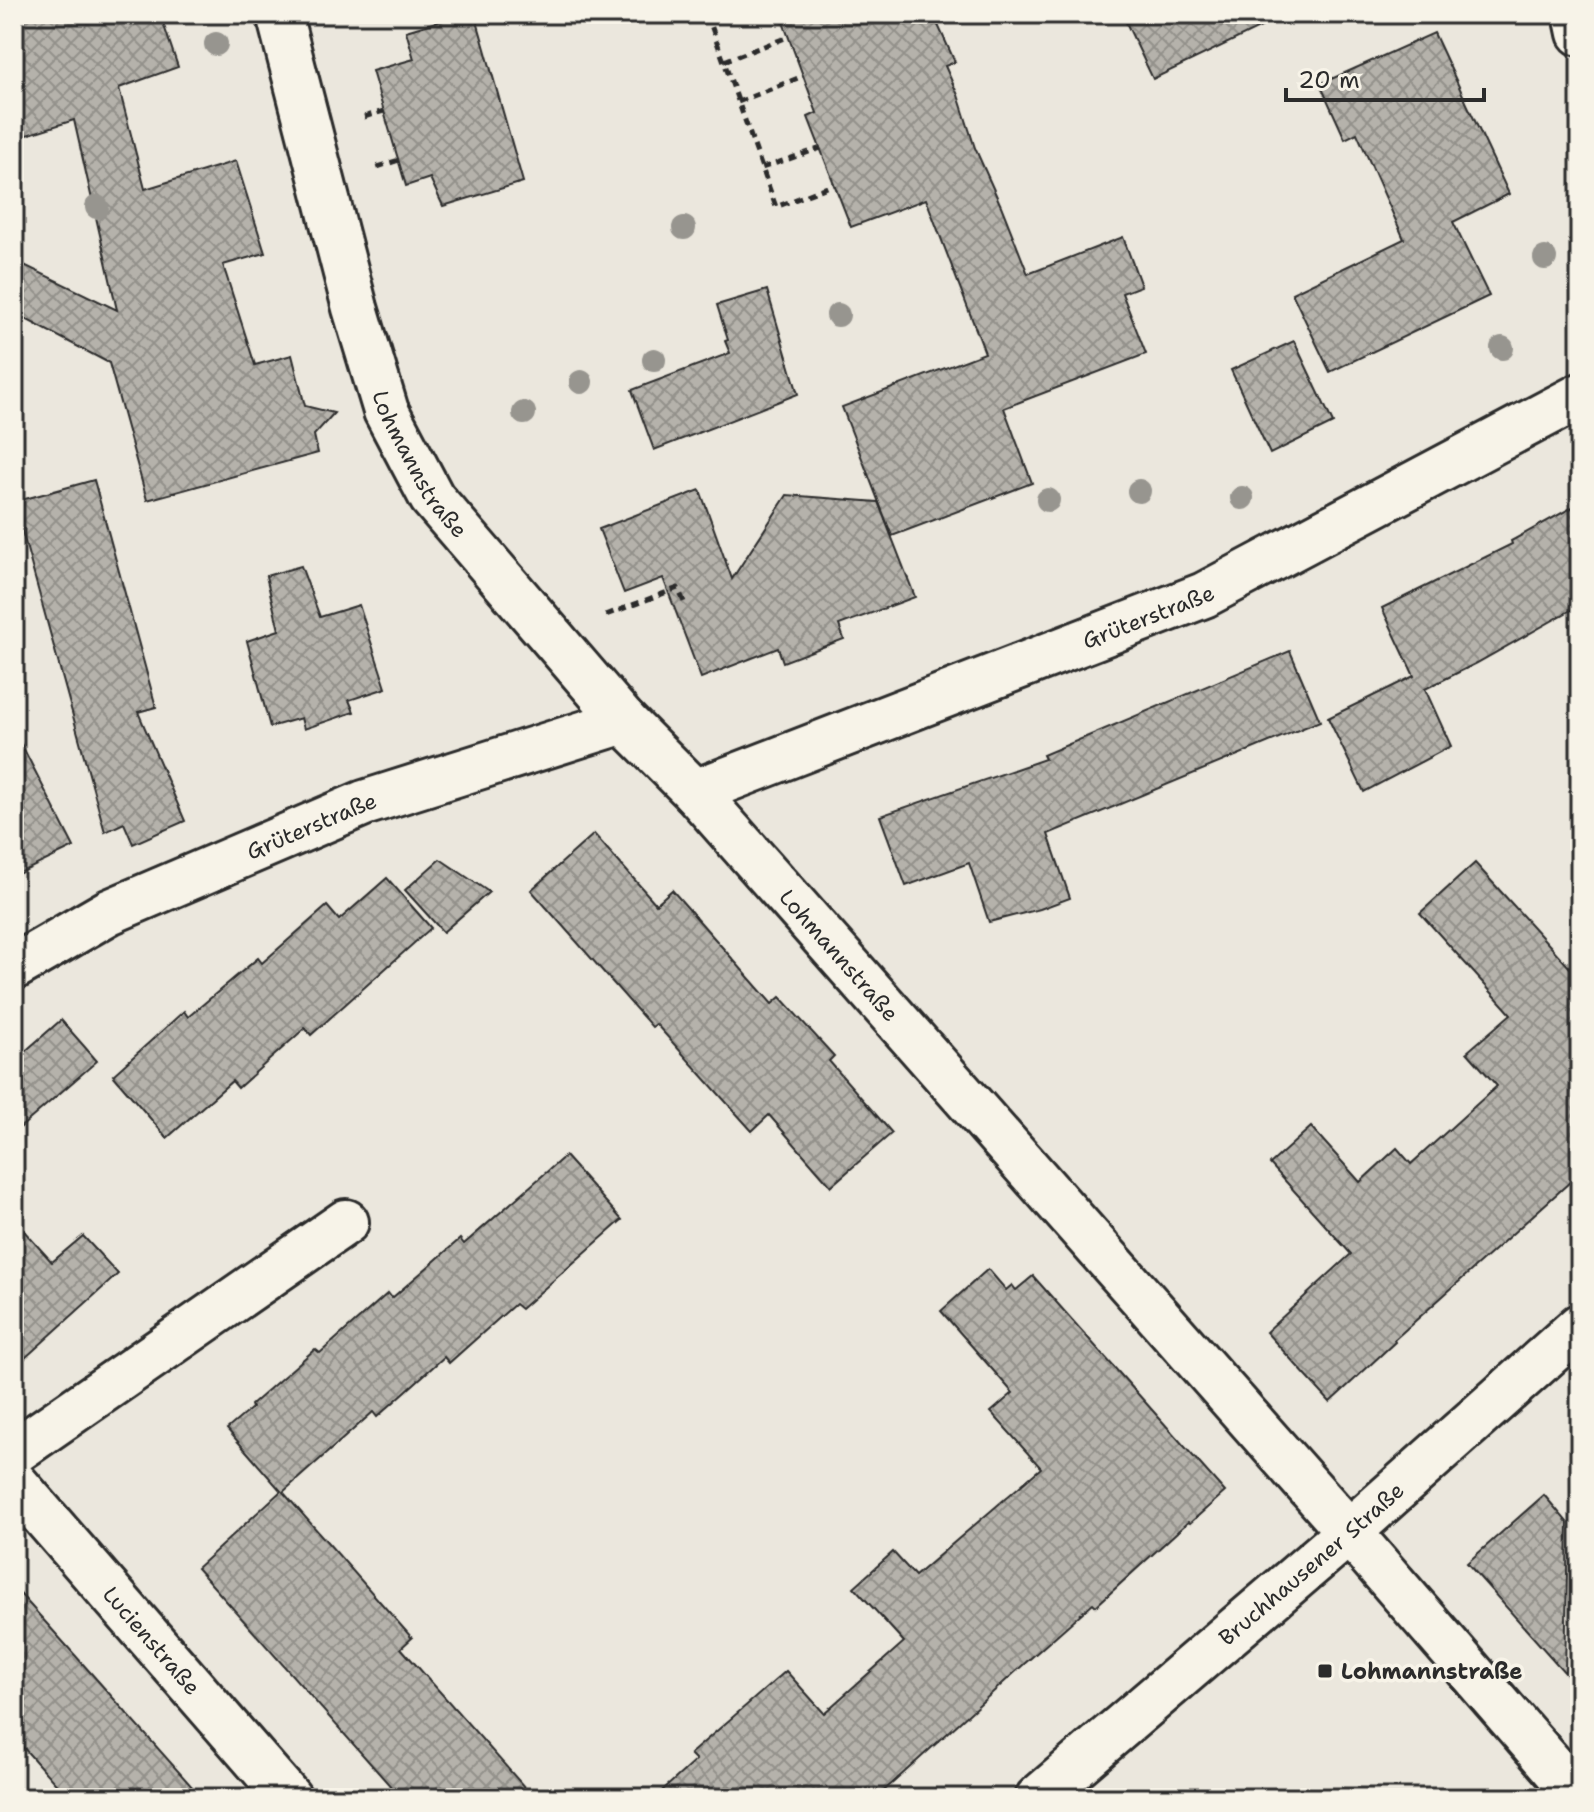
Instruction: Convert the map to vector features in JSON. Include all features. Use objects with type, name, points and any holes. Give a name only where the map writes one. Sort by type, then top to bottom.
[{"type":"street","name":"Lohmannstraße","points":[[279,14],[355,308],[386,411],[432,498],[624,721],[695,792],[1580,1798]]},
{"type":"street","points":[[1576,14],[1580,33]]},
{"type":"street","name":"Grüterstraße","points":[[695,792],[1204,595],[1580,396]]},
{"type":"street","name":"Grüterstraße","points":[[14,967],[109,912],[364,803],[624,721]]},
{"type":"street","points":[[14,1452],[346,1222]]},
{"type":"street","name":"Bruchhausener Straße","points":[[1038,1798],[1349,1532],[1580,1326]]},
{"type":"street","name":"Lucienstraße","points":[[14,1482],[289,1798]]},
{"type":"path","points":[[707,14],[776,207],[835,184]]},
{"type":"path","points":[[724,61],[788,37]]},
{"type":"path","points":[[738,102],[803,76]]},
{"type":"path","points":[[762,168],[821,148]]},
{"type":"path","points":[[556,642],[594,619],[678,588],[684,602]]},
{"type":"building","points":[[14,14],[160,14],[178,67],[119,88],[145,189],[236,161],[265,253],[223,265],[255,365],[292,355],[305,406],[334,413],[314,435],[318,453],[147,500],[109,363],[14,313],[14,260],[117,310],[74,120],[14,139]]},
{"type":"building","points":[[463,14],[475,14],[523,182],[443,206],[430,178],[406,186],[372,71],[414,59],[406,31]]},
{"type":"building","points":[[780,14],[933,14],[955,62],[945,66],[975,148],[1028,274],[1123,237],[1141,286],[1122,293],[1146,354],[1004,408],[1032,483],[892,536],[842,407],[985,353],[926,199],[851,227],[808,117],[817,113]]},
{"type":"building","points":[[1122,14],[1288,14],[1153,79]]},
{"type":"building","points":[[1434,33],[1509,194],[1453,222],[1489,296],[1330,372],[1292,293],[1404,239],[1357,133],[1345,139],[1320,84]]},
{"type":"building","points":[[767,290],[798,394],[654,450],[632,390],[730,353],[717,305]]},
{"type":"building","points":[[1294,341],[1333,423],[1270,454],[1231,370]]},
{"type":"building","points":[[94,480],[156,707],[138,712],[185,821],[133,844],[124,823],[105,832],[14,502]]},
{"type":"building","points":[[700,490],[732,579],[787,495],[878,502],[915,597],[839,625],[844,639],[783,662],[778,648],[701,678],[663,578],[624,593],[599,529]]},
{"type":"building","points":[[1580,503],[1580,605],[1425,689],[1451,746],[1364,792],[1328,718],[1414,676],[1382,608],[1512,544],[1511,541]]},
{"type":"building","points":[[301,566],[320,617],[359,605],[386,688],[349,700],[354,712],[304,729],[301,718],[270,727],[247,641],[279,630],[266,576]]},
{"type":"building","points":[[1290,651],[1320,721],[1048,834],[1070,898],[989,922],[969,863],[906,886],[880,816],[1045,759],[1043,755]]},
{"type":"building","points":[[14,730],[74,847],[14,876]]},
{"type":"building","points":[[594,834],[656,904],[672,890],[772,1004],[780,997],[834,1056],[829,1061],[892,1133],[831,1186],[769,1115],[752,1131],[656,1024],[652,1027],[531,890]]},
{"type":"building","points":[[440,859],[489,892],[443,932],[405,890]]},
{"type":"building","points":[[1475,863],[1580,979],[1580,1173],[1394,1340],[1330,1402],[1266,1332],[1351,1254],[1270,1164],[1311,1127],[1360,1182],[1397,1148],[1411,1164],[1497,1086],[1467,1052],[1511,1014],[1420,913]]},
{"type":"building","points":[[387,878],[431,928],[311,1035],[305,1028],[238,1088],[232,1081],[167,1138],[113,1075],[184,1011],[188,1017],[258,958],[262,963],[327,906],[339,920]]},
{"type":"building","points":[[61,1020],[97,1061],[14,1133],[14,1061]]},
{"type":"building","points":[[565,1156],[622,1220],[521,1309],[515,1304],[449,1363],[444,1357],[377,1417],[373,1412],[283,1492],[412,1638],[401,1648],[534,1798],[401,1798],[197,1568],[281,1491],[227,1429],[315,1349],[320,1353],[388,1293],[392,1298],[460,1239],[464,1244]]},
{"type":"building","points":[[14,1220],[52,1262],[83,1236],[118,1274],[14,1368]]},
{"type":"building","points":[[988,1269],[1006,1290],[1012,1285],[1016,1290],[1033,1276],[1225,1492],[1096,1606],[1093,1603],[876,1798],[654,1798],[696,1760],[690,1754],[786,1671],[824,1713],[904,1642],[854,1587],[893,1552],[915,1576],[1041,1468],[991,1412],[1013,1393],[941,1311]]},
{"type":"building","points":[[1544,1495],[1568,1523],[1565,1673],[1467,1563]]},
{"type":"building","points":[[14,1587],[202,1798],[68,1798],[14,1737]]},
{"type":"place","name":"Lohmannstraße","points":[[1325,1671]]}]
